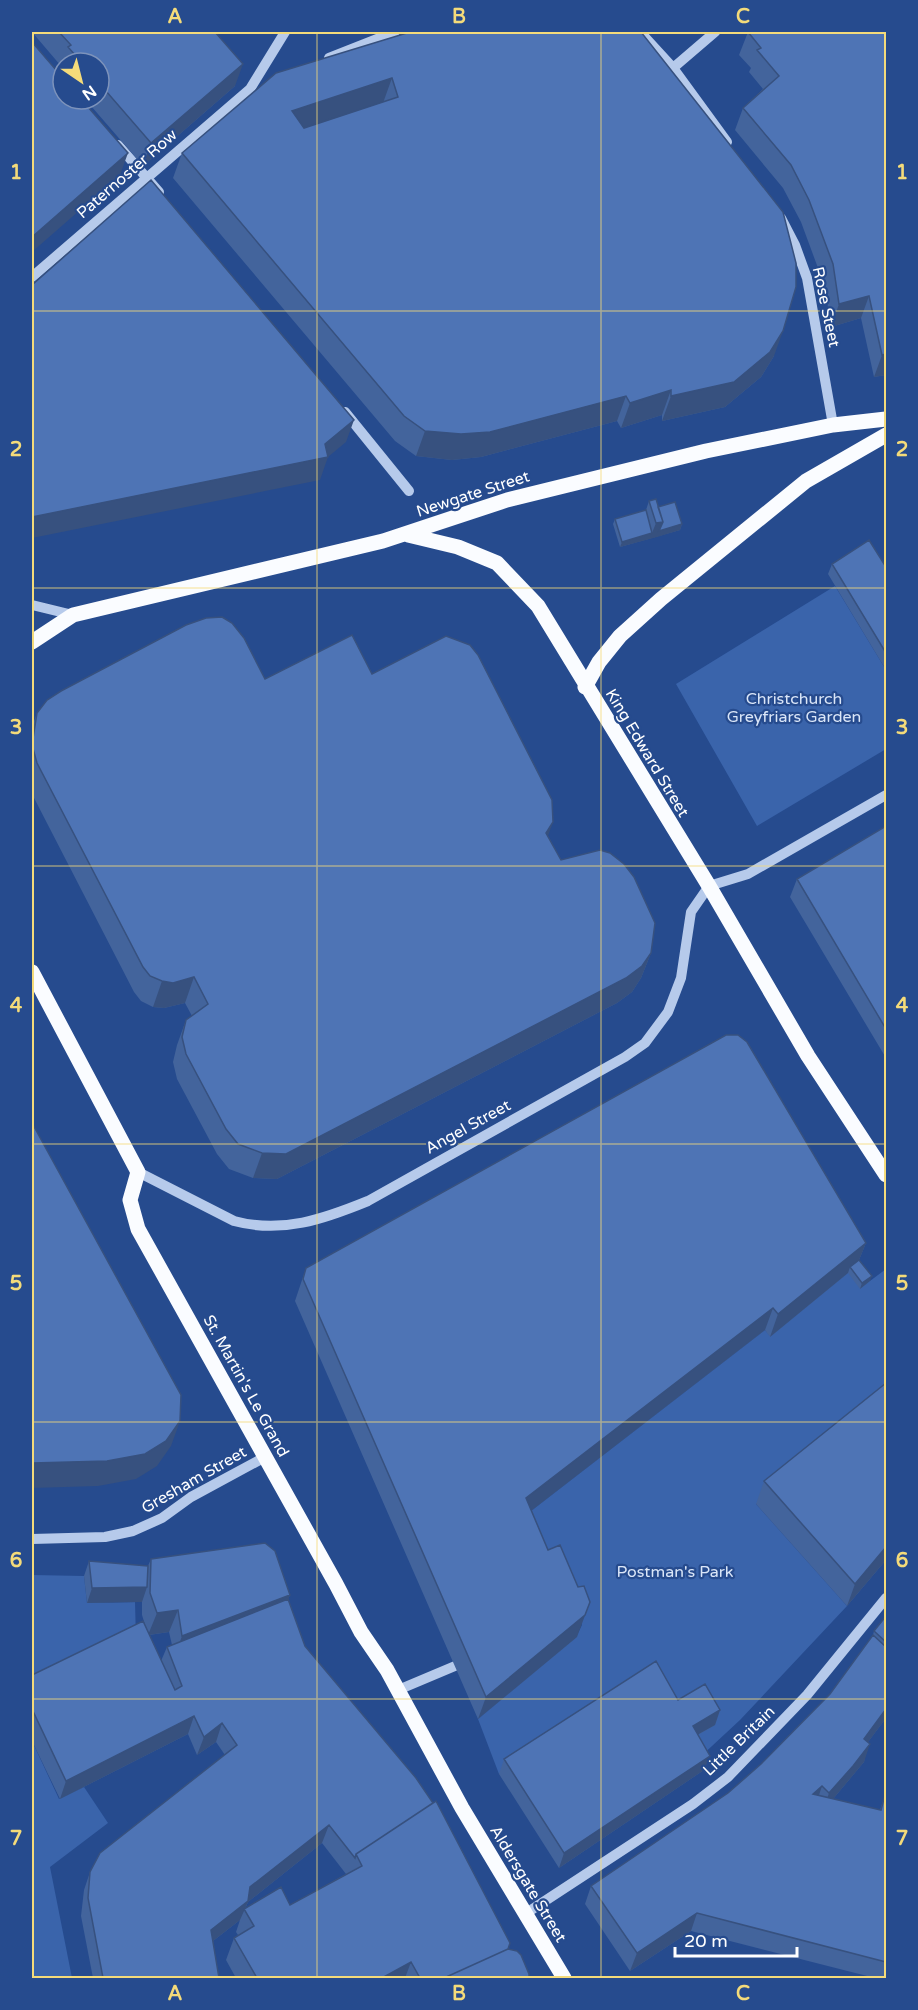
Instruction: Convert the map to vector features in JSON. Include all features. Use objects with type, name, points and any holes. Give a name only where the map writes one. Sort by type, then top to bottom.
[{"type":"main road","name":"Newgate Street","points":[[73,615],[408,535],[538,491],[706,451],[833,425],[886,419]]},
{"type":"main road","name":"King Edward Street","points":[[886,435],[806,481],[653,605],[620,636],[599,662],[585,687],[709,886],[808,1056],[886,1175]]},
{"type":"main road","points":[[408,535],[458,547],[497,562],[538,606],[585,687]]},
{"type":"main road","points":[[32,642],[73,615]]},
{"type":"main road","points":[[32,972],[138,1172]]},
{"type":"main road","name":"St. Martin's Le Grand","points":[[138,1172],[130,1200],[138,1230],[361,1632],[398,1690],[462,1808]]},
{"type":"main road","name":"Aldersgate Street","points":[[462,1808],[564,1978]]},
{"type":"street","points":[[247,92],[285,32]]},
{"type":"street","points":[[317,62],[395,32]]},
{"type":"street","points":[[640,32],[673,68],[733,149]]},
{"type":"street","points":[[673,68],[715,32]]},
{"type":"street","points":[[247,92],[273,80]]},
{"type":"street","name":"Paternoster Row","points":[[32,277],[247,92]]},
{"type":"street","points":[[108,134],[169,203]]},
{"type":"street","name":"Rose Steet","points":[[777,210],[795,244],[807,278],[833,425]]},
{"type":"street","points":[[333,399],[409,491]]},
{"type":"street","points":[[32,605],[73,615]]},
{"type":"street","points":[[709,886],[748,874],[886,795]]},
{"type":"street","name":"Angel Street","points":[[138,1172],[234,1221],[250,1225],[292,1226],[327,1218],[368,1201],[625,1057],[645,1043],[668,1012],[681,978],[690,912],[709,886]]},
{"type":"street","name":"Gresham Street","points":[[32,1539],[105,1537],[133,1531],[162,1518],[191,1497],[265,1457]]},
{"type":"street","name":"Little Britain","points":[[525,1914],[693,1804],[728,1777],[807,1695],[886,1598]]},
{"type":"street","points":[[398,1690],[455,1666]]},
{"type":"green space","name":"Christchurch Greyfriars Garden","points":[[835,586],[886,670],[886,749],[757,826],[676,684]]},
{"type":"green space","name":"Postman's Park","points":[[886,1269],[886,1399],[756,1504],[847,1606],[740,1720],[698,1759],[506,1770],[499,1774],[478,1719],[576,1637],[582,1625],[576,1608],[518,1521],[765,1330],[770,1336],[848,1272],[870,1281]]},
{"type":"green space","points":[[32,1575],[84,1576],[87,1603],[135,1602],[136,1639],[32,1689]]},
{"type":"green space","points":[[32,1741],[59,1799],[84,1787],[108,1823],[50,1867],[72,1978],[32,1978]]},
{"type":"building","points":[[59,32],[215,32],[243,64],[151,143],[111,97],[111,51],[72,51],[68,47],[71,45]]},
{"type":"building","points":[[410,32],[641,32],[783,212],[796,263],[796,287],[783,331],[770,352],[734,382],[671,396],[671,390],[630,403],[626,396],[490,432],[461,434],[425,431],[404,416],[182,153],[276,73]],"holes":[[[392,78],[398,97],[304,128],[292,111]]]},
{"type":"building","points":[[748,32],[886,32],[886,354],[882,355],[869,296],[839,304],[833,264],[809,200],[791,165],[743,108],[779,76],[757,50],[761,48]]},
{"type":"building","points":[[32,42],[51,64],[51,111],[91,111],[128,153],[32,237]]},
{"type":"building","points":[[151,180],[354,420],[325,444],[328,457],[32,517],[32,285]]},
{"type":"building","points":[[656,499],[663,522],[656,523],[649,501]]},
{"type":"building","points":[[675,502],[682,524],[659,531],[663,522],[658,507]]},
{"type":"building","points":[[646,510],[652,533],[622,542],[615,519]]},
{"type":"building","points":[[869,540],[886,567],[886,653],[832,564]]},
{"type":"building","points":[[222,617],[232,623],[244,638],[265,679],[352,635],[372,674],[446,636],[470,645],[478,655],[552,800],[553,822],[546,833],[561,860],[600,850],[610,853],[624,864],[634,877],[655,923],[651,953],[642,966],[626,978],[286,1154],[262,1153],[238,1144],[226,1129],[186,1054],[182,1037],[186,1020],[208,1004],[194,977],[173,983],[162,981],[150,976],[143,967],[37,763],[32,745],[37,713],[47,700],[186,625],[206,618]]},
{"type":"building","points":[[886,826],[886,1029],[797,879]]},
{"type":"building","points":[[726,1035],[738,1035],[747,1042],[866,1243],[778,1314],[773,1308],[526,1498],[548,1550],[560,1545],[578,1587],[584,1586],[590,1602],[585,1615],[486,1697],[303,1279],[306,1268]]},
{"type":"building","points":[[32,1123],[181,1395],[180,1421],[166,1441],[145,1454],[107,1461],[32,1463]]},
{"type":"building","points":[[859,1260],[872,1276],[862,1283],[850,1267]]},
{"type":"building","points":[[886,1383],[886,1547],[855,1584],[764,1481]]},
{"type":"building","points":[[265,1543],[275,1551],[290,1595],[182,1636],[178,1610],[157,1613],[150,1593],[151,1559]]},
{"type":"building","points":[[89,1561],[148,1566],[147,1587],[92,1588]]},
{"type":"building","points":[[288,1599],[305,1646],[416,1778],[433,1803],[356,1854],[355,1858],[329,1825],[250,1887],[248,1901],[211,1930],[219,1978],[103,1978],[88,1898],[90,1872],[100,1853],[237,1745],[222,1723],[204,1737],[194,1716],[66,1781],[32,1709],[32,1675],[143,1621],[175,1690],[182,1686],[167,1647]]},
{"type":"building","points":[[886,1616],[886,1642],[874,1631]]},
{"type":"building","points":[[873,1635],[886,1647],[886,1709],[864,1739],[870,1744],[853,1766],[829,1793],[822,1786],[813,1794],[881,1810],[886,1795],[886,1962],[697,1913],[637,1953],[591,1886],[728,1793],[761,1764],[830,1694]]},
{"type":"building","points":[[656,1661],[678,1700],[705,1684],[720,1710],[693,1726],[710,1756],[564,1853],[504,1759]]},
{"type":"building","points":[[436,1801],[510,1943],[508,1949],[444,1978],[420,1978],[411,1962],[382,1978],[257,1978],[234,1938],[254,1926],[244,1909],[281,1887],[290,1905],[362,1866],[356,1854]]},
{"type":"building","points":[[508,1949],[517,1951],[521,1955],[529,1978],[444,1978]]}]
